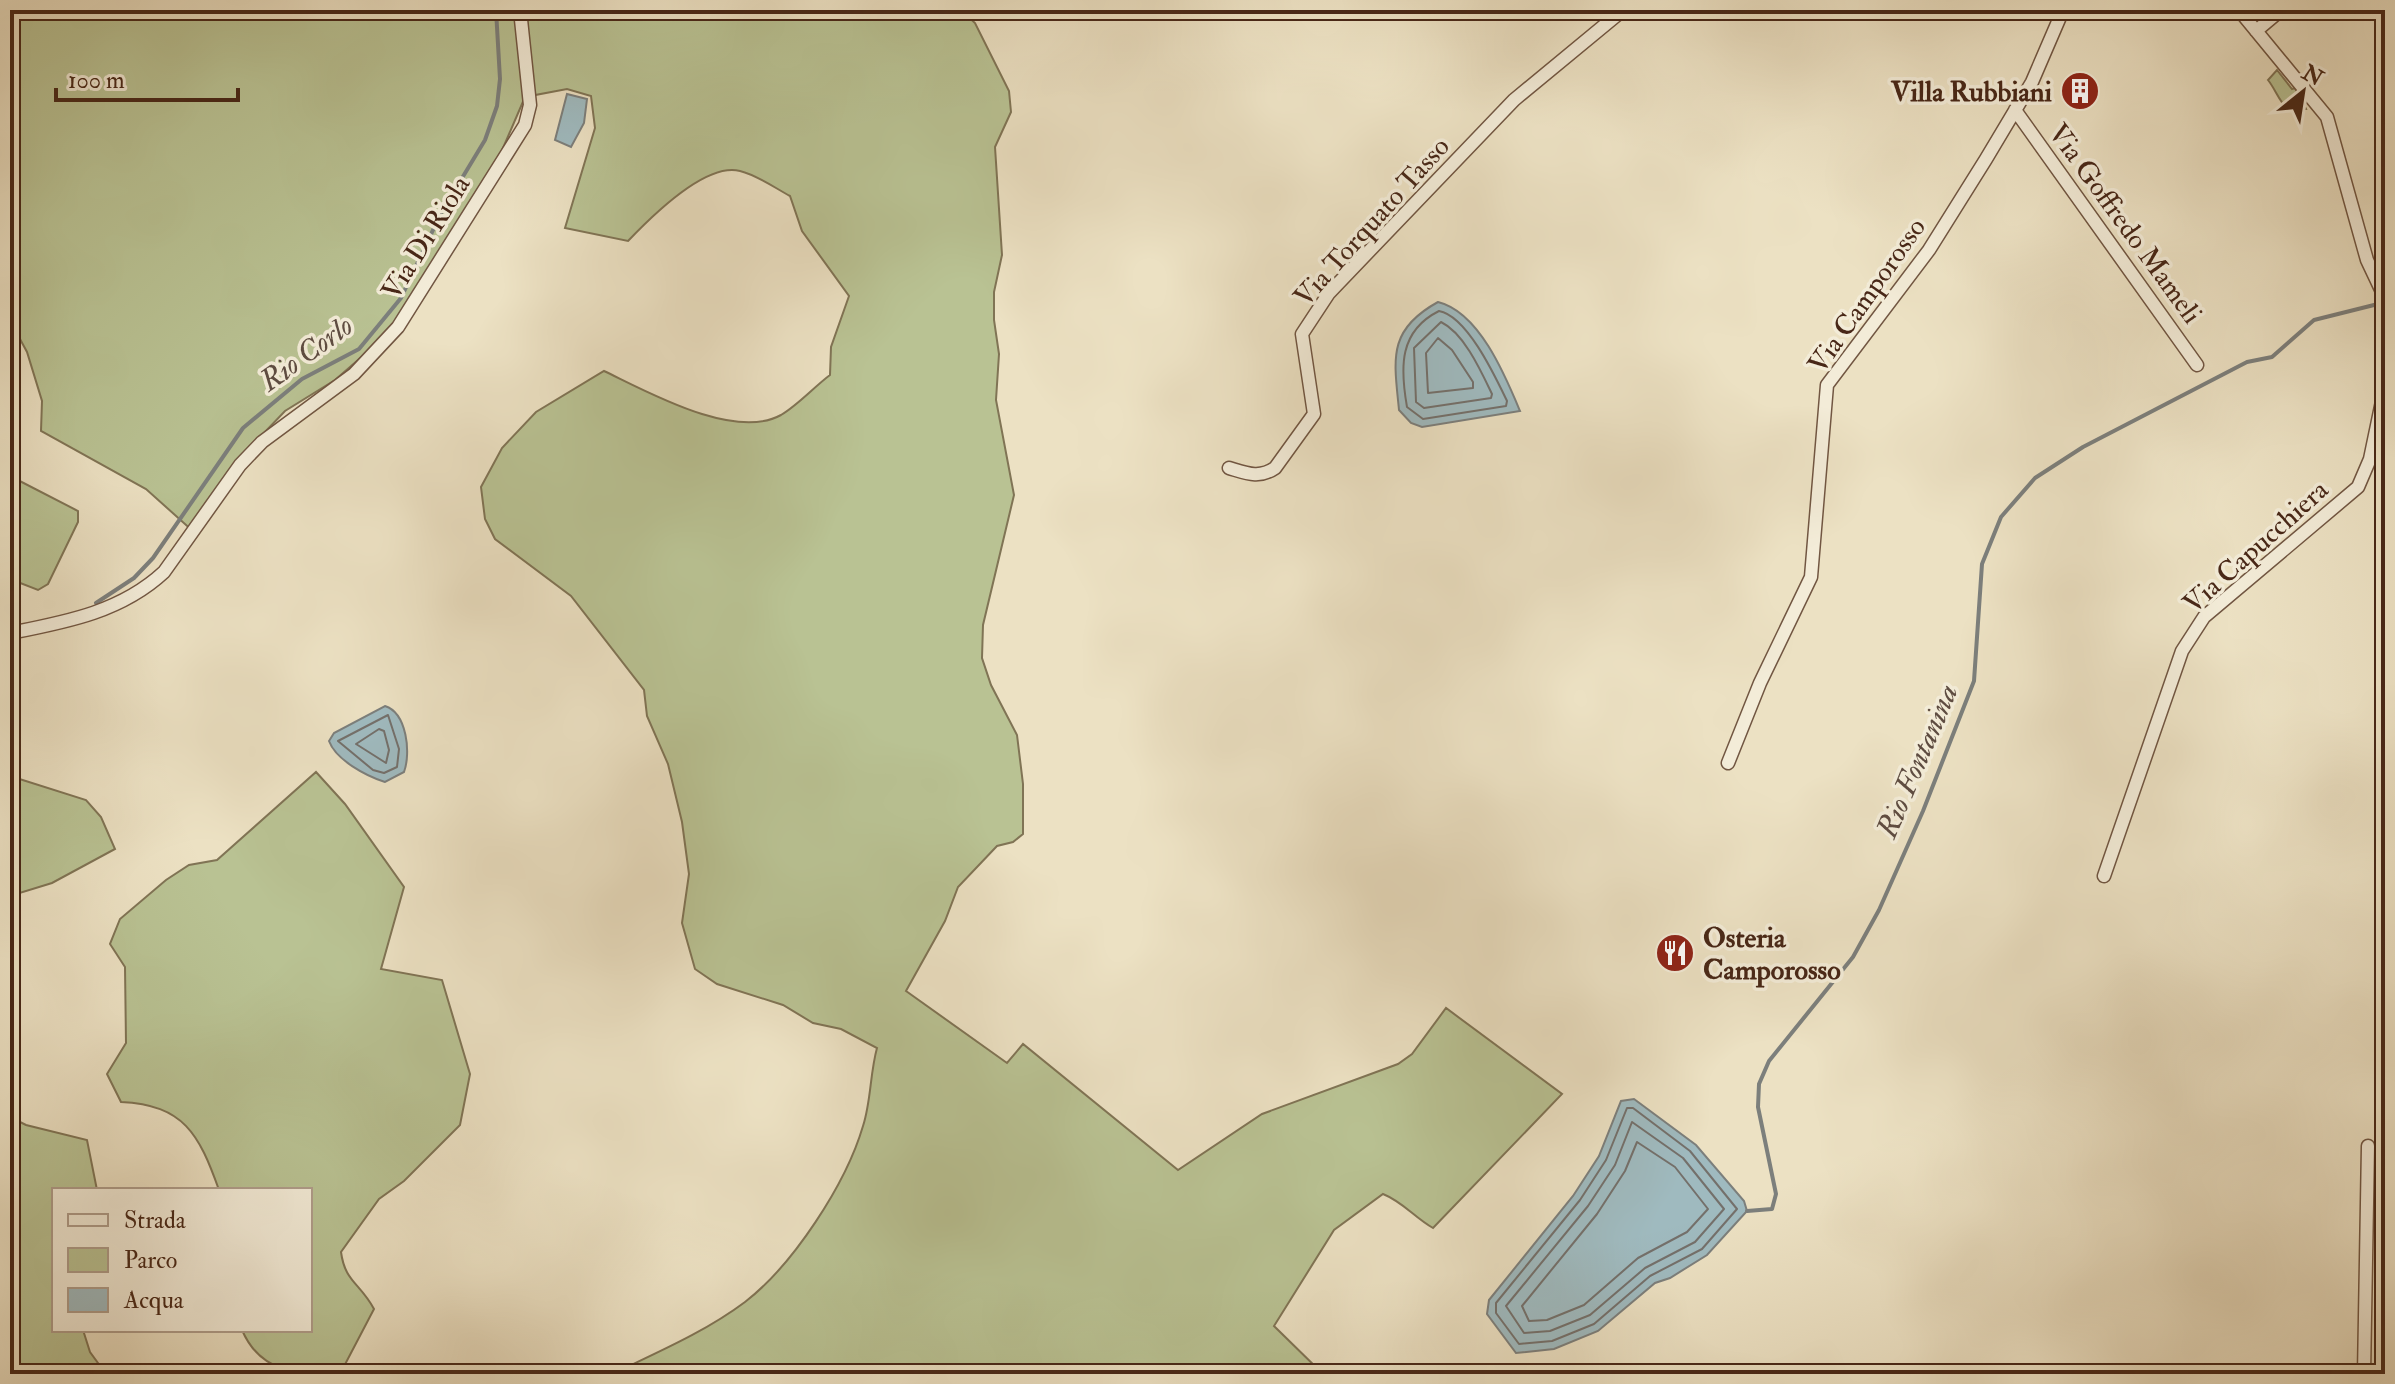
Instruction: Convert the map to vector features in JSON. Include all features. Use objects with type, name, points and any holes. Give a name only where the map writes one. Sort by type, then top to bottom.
[{"type":"street","name":"Via Di Riola","points":[[10,633],[121,604],[151,584],[164,572],[240,465],[262,442],[354,374],[398,327],[525,125],[530,105],[520,10]]},
{"type":"street","name":"Via Torquato Tasso","points":[[1229,468],[1255,475],[1266,474],[1275,468],[1314,414],[1302,334],[1329,293],[1514,100],[1623,10]]},
{"type":"street","name":"Via Camporosso","points":[[1728,763],[1760,683],[1811,577],[1827,385],[1929,250],[2032,82],[2063,10]]},
{"type":"street","points":[[2239,10],[2327,117],[2367,260],[2383,286],[2385,298]]},
{"type":"street","points":[[2256,31],[2281,10]]},
{"type":"street","name":"Via Goffredo Mameli","points":[[2015,110],[2197,365]]},
{"type":"street","name":"Via Capucchiera","points":[[2104,876],[2182,651],[2211,609],[2358,487],[2370,459],[2385,387]]},
{"type":"street","points":[[2364,1374],[2368,1146]]},
{"type":"green space","points":[[10,10],[961,10],[975,23],[1009,91],[1011,112],[995,147],[1002,255],[994,292],[994,320],[999,354],[996,400],[1014,495],[983,625],[982,658],[991,685],[1017,735],[1023,784],[1023,834],[1013,842],[997,846],[958,887],[945,921],[906,991],[1007,1063],[1023,1044],[1178,1170],[1262,1114],[1398,1064],[1412,1054],[1446,1008],[1562,1094],[1433,1228],[1383,1194],[1334,1230],[1274,1326],[1323,1374],[628,1374],[627,1367],[702,1329],[745,1302],[799,1245],[831,1197],[855,1149],[866,1117],[877,1048],[841,1029],[813,1023],[783,1005],[717,984],[695,969],[682,923],[689,874],[682,822],[668,764],[647,716],[644,690],[571,596],[495,539],[485,519],[481,487],[502,448],[536,412],[604,371],[666,401],[715,418],[739,422],[762,421],[781,415],[830,375],[831,347],[849,296],[802,231],[790,196],[740,171],[726,170],[695,183],[664,206],[628,241],[565,228],[595,128],[591,96],[567,89],[525,97],[500,155],[396,327],[335,380],[285,411],[265,432],[195,533],[146,489],[41,431],[42,401],[27,352],[14,328],[10,285]]},
{"type":"green space","points":[[2277,70],[2292,89],[2295,88],[2306,109],[2290,111],[2283,105],[2268,80]]},
{"type":"green space","points":[[10,476],[78,511],[78,522],[48,584],[38,590],[10,579]]},
{"type":"green space","points":[[316,772],[345,804],[404,887],[381,969],[442,980],[470,1074],[460,1125],[404,1181],[379,1199],[341,1252],[346,1270],[374,1309],[340,1374],[296,1372],[270,1363],[250,1345],[243,1332],[312,1332],[312,1188],[218,1188],[204,1153],[186,1126],[160,1109],[121,1102],[107,1074],[126,1043],[125,967],[110,944],[120,919],[189,865],[217,860]]},
{"type":"green space","points":[[10,776],[86,800],[101,817],[115,849],[52,883],[10,896]]},
{"type":"green space","points":[[10,1117],[26,1125],[87,1140],[97,1188],[52,1188],[52,1332],[84,1332],[90,1352],[106,1374],[10,1374]]},
{"type":"water","points":[[567,94],[587,99],[584,123],[571,147],[555,140]]},
{"type":"water","points":[[1438,302],[1453,308],[1478,331],[1507,380],[1520,411],[1422,427],[1411,423],[1399,410],[1396,361],[1402,335],[1421,313]]},
{"type":"water","points":[[385,706],[403,725],[407,755],[404,772],[385,782],[345,761],[329,741],[334,733]]},
{"type":"water","points":[[1634,1099],[1696,1145],[1744,1201],[1747,1211],[1707,1255],[1670,1278],[1655,1283],[1598,1331],[1554,1349],[1516,1353],[1487,1314],[1489,1300],[1573,1196],[1599,1156],[1621,1101]]},
{"type":"waterway","name":"Rio Corlo","points":[[96,603],[134,578],[153,558],[243,428],[302,379],[359,349],[401,298],[441,213],[485,140],[497,106],[500,79],[496,10]]},
{"type":"waterway","name":"Rio Fontanina","points":[[1747,1211],[1772,1209],[1776,1194],[1758,1107],[1759,1084],[1769,1061],[1853,957],[1879,910],[1923,811],[1974,681],[1982,564],[2001,517],[2035,478],[2083,447],[2247,362],[2272,357],[2314,320],[2382,303]]},
{"type":"place","name":"Villa Rubbiani","points":[[2080,91]]},
{"type":"place","name":"Osteria Camporosso","points":[[1675,953]]}]
